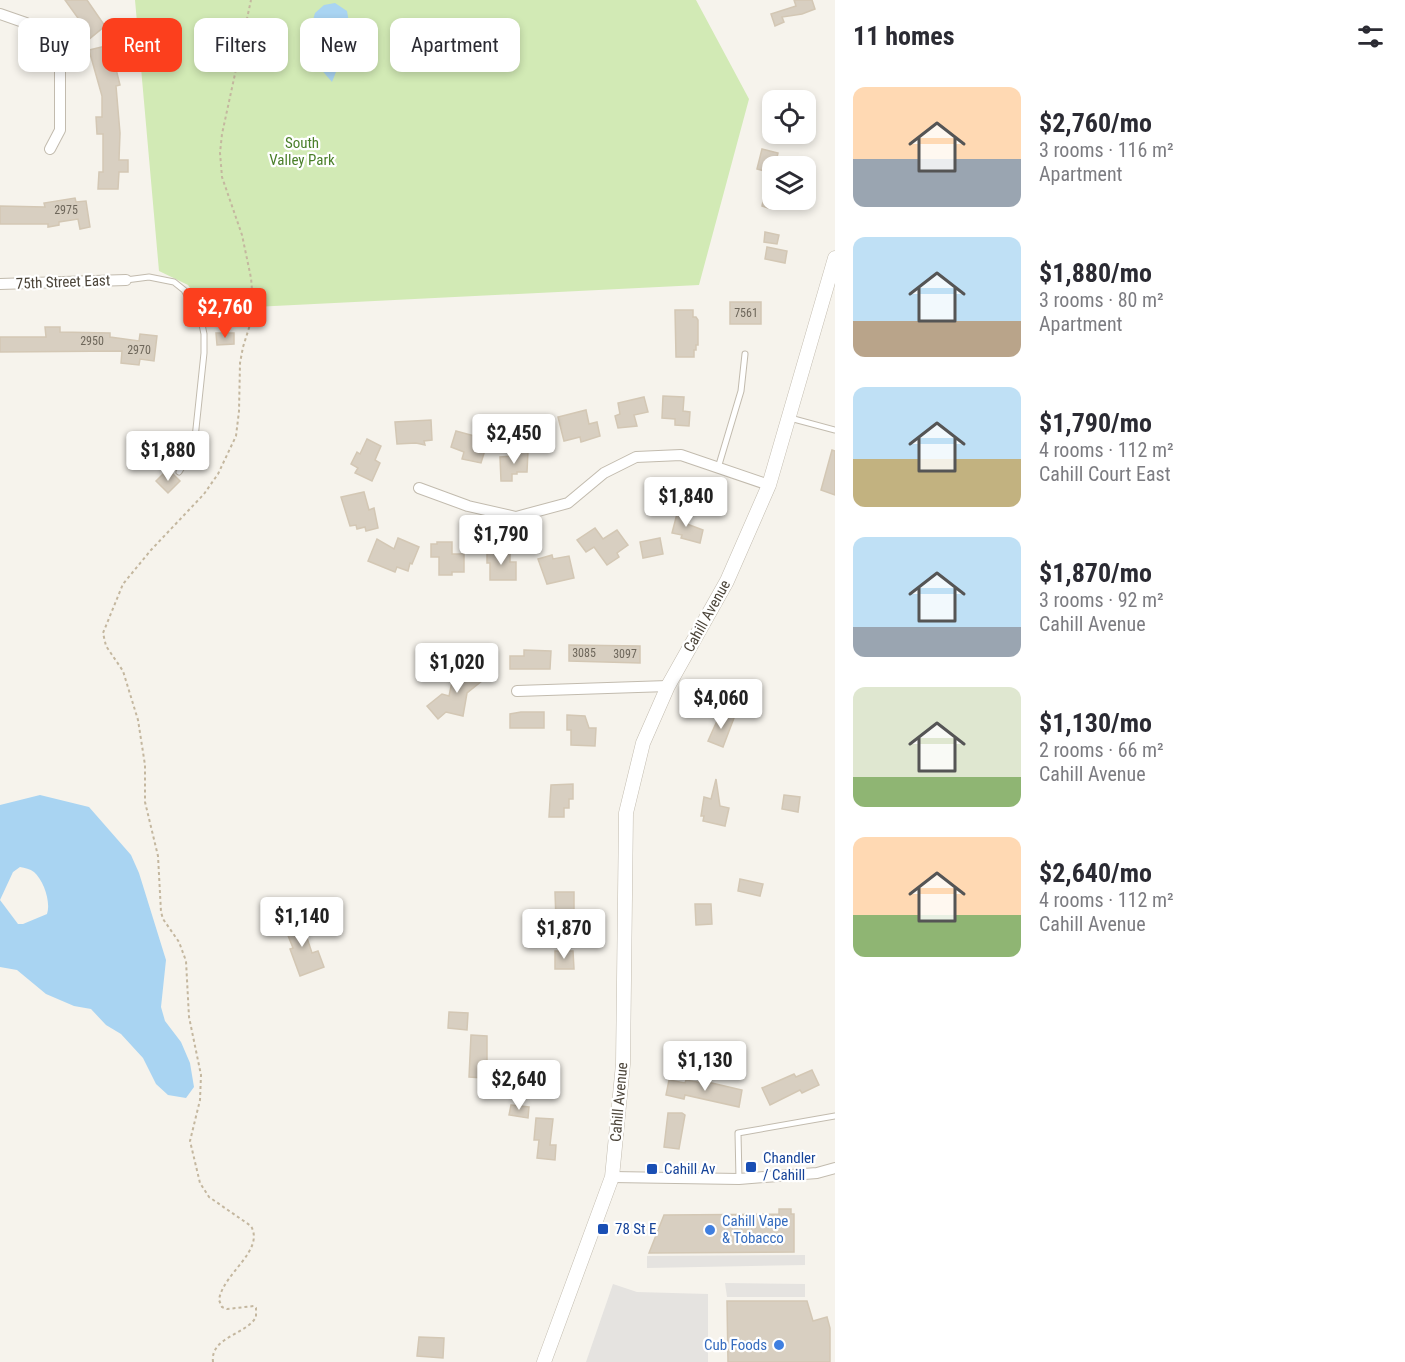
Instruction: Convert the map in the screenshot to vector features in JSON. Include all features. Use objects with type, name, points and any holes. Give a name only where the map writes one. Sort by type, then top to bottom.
[{"type":"street","points":[[0,14],[26,23],[60,62],[60,130],[50,149]]},
{"type":"street","name":"Cahill Avenue","points":[[544,1362],[612,1177],[623,1064],[626,813],[642,743],[668,686],[727,581],[769,485],[834,265]]},
{"type":"street","name":"75th Street East","points":[[0,284],[126,280]]},
{"type":"street","points":[[419,488],[468,506],[516,517],[568,503],[604,472],[636,457],[681,455],[769,485]]},
{"type":"street","points":[[517,691],[668,686]]},
{"type":"street","points":[[612,1177],[739,1179],[816,1173],[835,1168]]},
{"type":"lane","points":[[126,280],[149,277],[174,282],[184,290],[201,320],[204,353],[195,438],[191,453],[179,472]]},
{"type":"lane","points":[[718,468],[741,391],[746,354]]},
{"type":"lane","points":[[789,418],[835,430]]},
{"type":"lane","points":[[739,1179],[738,1133],[835,1116]]},
{"type":"path","points":[[213,1362],[213,1353],[218,1346],[248,1327],[256,1317],[254,1305],[227,1309],[222,1307],[219,1300],[229,1277],[250,1253],[254,1232],[251,1226],[209,1197],[200,1183],[190,1147],[190,1132],[202,1091],[189,1017],[186,962],[179,942],[163,919],[161,912],[158,856],[146,802],[145,765],[138,720],[123,671],[106,646],[103,633],[123,584],[151,550],[204,494],[228,457],[236,436],[240,363],[254,310],[251,278],[242,235],[222,177],[220,153],[250,0]]},
{"type":"path","points":[[201,320],[254,310]]},
{"type":"green space","name":"South Valley Park","points":[[135,0],[696,0],[749,99],[699,285],[206,311],[188,285],[159,271],[141,72],[182,72],[182,18],[137,18]]},
{"type":"shaded area","points":[[805,1255],[805,1265],[647,1268],[647,1256]]},
{"type":"shaded area","points":[[725,1283],[805,1284],[805,1297],[727,1297]]},
{"type":"shaded area","points":[[613,1284],[637,1292],[708,1294],[708,1362],[586,1362]]},
{"type":"water","points":[[335,3],[347,11],[348,18],[314,18],[315,13],[324,5]]},
{"type":"water","points":[[323,72],[336,72],[332,82]]},
{"type":"water","points":[[40,795],[89,807],[131,855],[139,873],[166,960],[161,1007],[165,1021],[181,1042],[190,1063],[194,1087],[186,1098],[168,1095],[156,1084],[143,1058],[121,1034],[106,1025],[91,1009],[74,1006],[46,994],[17,970],[0,967],[0,900],[0,805]],"holes":[[[20,867],[31,870],[38,876],[47,898],[47,914],[18,924],[0,900],[13,872]]]},
{"type":"building","points":[[65,0],[87,0],[102,22],[102,28],[90,38],[90,18],[78,18]]},
{"type":"building","points":[[794,0],[812,0],[815,9],[782,17],[784,22],[775,26],[771,14],[796,6]]},
{"type":"building","points":[[102,47],[102,72],[117,72],[120,85],[116,86],[120,133],[119,160],[128,160],[128,172],[119,172],[118,189],[98,189],[99,172],[103,172],[103,134],[97,134],[96,117],[102,117],[102,96],[90,50]]},
{"type":"building","points":[[762,149],[778,153],[777,156],[762,156],[762,170],[757,169]]},
{"type":"building","points":[[75,198],[76,202],[86,201],[90,227],[80,229],[78,219],[59,222],[59,225],[48,227],[48,224],[0,224],[0,206],[45,207],[44,203]]},
{"type":"building","points":[[765,232],[779,235],[777,244],[764,242]]},
{"type":"building","points":[[767,247],[787,251],[785,263],[765,259]]},
{"type":"building","points":[[730,302],[761,302],[761,324],[730,324]]},
{"type":"building","points":[[675,310],[693,310],[693,317],[698,320],[698,345],[694,350],[694,357],[676,357]]},
{"type":"building","points":[[45,327],[60,327],[60,332],[110,333],[110,337],[139,341],[140,334],[157,336],[154,361],[140,359],[139,365],[121,363],[122,351],[0,352],[0,337],[46,337]]},
{"type":"building","points":[[216,333],[234,333],[234,344],[217,345]]},
{"type":"building","points":[[663,396],[684,397],[683,411],[690,412],[689,426],[675,425],[675,419],[662,418]]},
{"type":"building","points":[[644,397],[648,412],[634,415],[637,426],[618,428],[615,416],[620,414],[618,403]]},
{"type":"building","points":[[586,410],[589,424],[597,422],[600,436],[581,442],[580,437],[564,441],[558,417]]},
{"type":"building","points":[[431,420],[432,440],[424,441],[425,445],[397,444],[395,422]]},
{"type":"building","points":[[456,431],[482,438],[479,449],[485,450],[481,463],[462,459],[464,452],[451,447]]},
{"type":"building","points":[[367,439],[381,446],[375,460],[380,463],[372,481],[355,473],[358,468],[351,464],[357,452],[360,454]]},
{"type":"building","points":[[832,450],[835,451],[835,495],[821,490]]},
{"type":"building","points":[[512,451],[528,451],[527,472],[512,474],[512,481],[501,481],[500,457],[512,456]]},
{"type":"building","points":[[163,474],[168,479],[173,474],[180,481],[168,493],[156,481]]},
{"type":"building","points":[[364,492],[369,510],[374,508],[378,528],[366,531],[365,527],[357,529],[356,525],[350,526],[341,497]]},
{"type":"building","points":[[678,510],[690,513],[687,524],[703,530],[700,543],[672,533]]},
{"type":"building","points":[[595,528],[603,539],[617,530],[628,545],[617,553],[619,557],[607,565],[594,547],[586,552],[577,540]]},
{"type":"building","points":[[398,538],[419,547],[408,571],[397,567],[395,572],[368,561],[377,539],[394,549]]},
{"type":"building","points":[[660,538],[663,554],[643,558],[640,542]]},
{"type":"building","points":[[437,542],[452,542],[452,554],[464,554],[464,572],[439,575],[439,557],[431,557],[431,544],[437,544]]},
{"type":"building","points":[[487,550],[505,550],[505,554],[510,554],[510,562],[516,562],[516,580],[490,580]]},
{"type":"building","points":[[552,555],[553,559],[569,556],[574,578],[547,584],[538,559]]},
{"type":"building","points":[[569,645],[640,646],[640,663],[569,661]]},
{"type":"building","points":[[483,648],[496,648],[496,664],[484,664]]},
{"type":"building","points":[[524,650],[551,651],[550,669],[510,669],[510,656],[524,656]]},
{"type":"building","points":[[477,665],[487,677],[467,693],[463,716],[446,712],[438,719],[427,706],[442,694],[449,696],[452,682]]},
{"type":"building","points":[[544,712],[544,728],[510,728],[510,714]]},
{"type":"building","points":[[721,712],[734,718],[723,747],[708,741]]},
{"type":"building","points":[[567,715],[585,716],[589,728],[596,728],[595,746],[571,745],[571,730],[567,730]]},
{"type":"building","points":[[716,779],[720,806],[729,808],[725,826],[703,821],[704,816],[701,816],[704,797],[711,799]]},
{"type":"building","points":[[573,784],[573,799],[569,799],[569,808],[564,808],[564,817],[549,817],[551,785]]},
{"type":"building","points":[[784,795],[800,797],[798,812],[782,809]]},
{"type":"building","points":[[740,879],[763,884],[760,896],[738,891]]},
{"type":"building","points":[[555,892],[574,892],[574,921],[556,921]]},
{"type":"building","points":[[695,904],[711,904],[712,924],[696,925]]},
{"type":"building","points":[[300,917],[312,953],[318,951],[324,967],[300,976],[290,949],[293,948],[283,923]]},
{"type":"building","points":[[555,951],[573,951],[574,969],[555,969]]},
{"type":"building","points":[[449,1012],[468,1013],[467,1030],[448,1028]]},
{"type":"building","points":[[471,1035],[487,1036],[487,1071],[484,1071],[484,1078],[469,1077]]},
{"type":"building","points":[[812,1070],[819,1085],[802,1093],[800,1090],[770,1105],[762,1088],[794,1074],[796,1077]]},
{"type":"building","points":[[669,1080],[685,1083],[686,1080],[703,1083],[703,1081],[742,1090],[739,1107],[685,1095],[684,1099],[666,1095]]},
{"type":"building","points":[[511,1105],[529,1107],[528,1118],[509,1115]]},
{"type":"building","points":[[668,1113],[685,1115],[679,1149],[664,1147]]},
{"type":"building","points":[[536,1118],[553,1119],[550,1145],[556,1145],[555,1160],[537,1158],[539,1140],[534,1140]]},
{"type":"building","points":[[779,1209],[791,1209],[791,1214],[794,1214],[794,1252],[649,1253],[664,1215],[779,1214]]},
{"type":"building","name":"Cub Foods","points":[[727,1301],[807,1301],[813,1321],[827,1317],[830,1328],[830,1362],[728,1362]]},
{"type":"building","points":[[419,1337],[444,1338],[443,1358],[417,1356]]},
{"type":"place","name":"Chandler / Cahill","points":[[751,1167]]},
{"type":"place","name":"Cahill Av","points":[[652,1169]]},
{"type":"place","name":"78 St E","points":[[603,1229]]},
{"type":"place","name":"Cahill Vape & Tobacco","points":[[710,1230]]},
{"type":"place","name":"Cub Foods","points":[[779,1345]]}]
